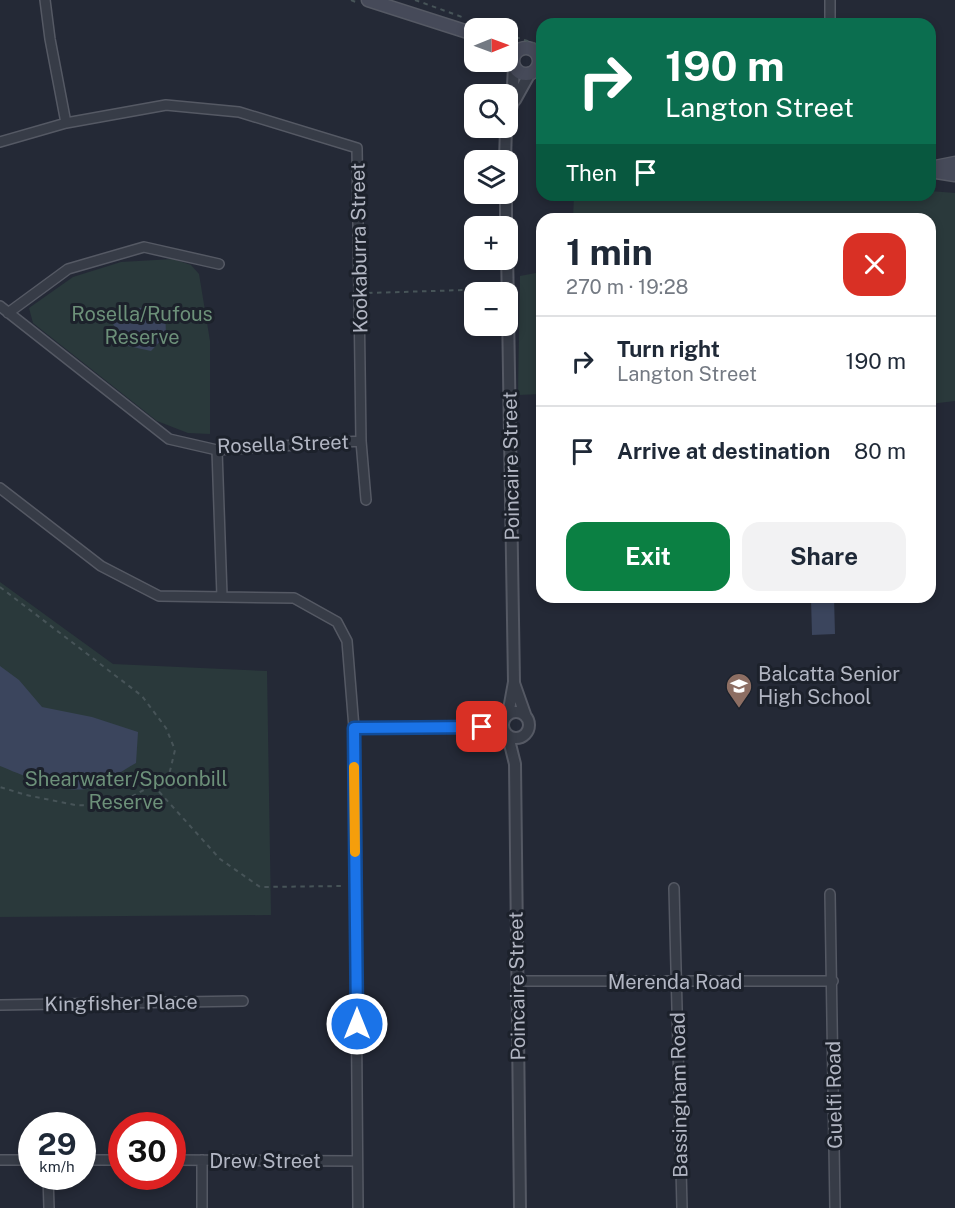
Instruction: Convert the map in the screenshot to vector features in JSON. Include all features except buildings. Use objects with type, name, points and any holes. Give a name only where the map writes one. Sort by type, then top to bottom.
[{"type":"main road","points":[[368,0],[464,31]]},
{"type":"main road","points":[[518,54],[529,48],[536,51]]},
{"type":"main road","points":[[518,66],[521,72],[535,72]]},
{"type":"main road","points":[[936,168],[955,163]]},
{"type":"main road","points":[[936,170],[955,175]]},
{"type":"street","points":[[830,0],[830,18]]},
{"type":"street","points":[[44,1],[66,123]]},
{"type":"street","points":[[518,96],[535,72]]},
{"type":"street","name":"Kookaburra Street","points":[[0,142],[66,123],[166,105],[239,112],[357,148],[361,441],[366,500]]},
{"type":"street","points":[[8,314],[68,269],[144,247],[219,264]]},
{"type":"street","name":"Rosella Street","points":[[0,306],[169,439],[217,450],[361,441]]},
{"type":"street","name":"Poincaire Street","points":[[506,717],[514,682],[509,336]]},
{"type":"street","points":[[217,450],[222,596]]},
{"type":"street","points":[[0,488],[102,566],[159,596],[294,598],[336,622],[347,641],[354,728],[358,1208]]},
{"type":"street","name":"Poincaire Street","points":[[514,682],[526,717]]},
{"type":"street","points":[[354,728],[482,727],[514,739],[524,737],[529,728],[526,717],[518,712],[482,727]]},
{"type":"street","points":[[506,717],[502,727],[507,735]]},
{"type":"street","name":"Poincaire Street","points":[[507,735],[515,764],[520,1208]]},
{"type":"street","name":"Poincaire Street","points":[[515,764],[524,737]]},
{"type":"street","name":"Bassingham Road","points":[[674,888],[682,1208]]},
{"type":"street","name":"Guelfi Road","points":[[830,894],[835,1208]]},
{"type":"street","name":"Merenda Road","points":[[517,981],[833,981]]},
{"type":"street","name":"Kingfisher Place","points":[[0,1005],[243,1001]]},
{"type":"street","points":[[0,1160],[18,1160]]},
{"type":"street","name":"Drew Street","points":[[186,1160],[357,1161]]},
{"type":"street","points":[[202,1160],[202,1208]]},
{"type":"street","points":[[48,1190],[49,1208]]},
{"type":"path","points":[[415,0],[465,18]]},
{"type":"path","points":[[518,40],[536,50]]},
{"type":"path","points":[[360,294],[464,290]]},
{"type":"path","points":[[0,587],[142,696],[166,728],[175,750],[170,771],[153,785],[129,798],[103,806],[75,805],[0,787]]},
{"type":"path","points":[[153,785],[220,859],[260,887],[356,886]]},
{"type":"green space","points":[[936,191],[955,193],[955,401],[936,403],[936,213],[573,213],[574,201],[936,201]]},
{"type":"green space","name":"Rosella/Rufous Reserve","points":[[173,259],[191,265],[199,274],[210,341],[210,434],[188,433],[157,421],[33,323],[29,308],[73,277],[121,262]]},
{"type":"green space","points":[[536,273],[536,394],[518,395],[520,276]]},
{"type":"green space","name":"Shearwater/Spoonbill Reserve","points":[[0,582],[113,664],[267,671],[271,915],[0,917]]},
{"type":"water","points":[[165,307],[166,335],[151,351],[128,346],[113,324],[134,308]]},
{"type":"water","points":[[811,603],[834,603],[835,634],[812,635]]},
{"type":"water","points":[[0,666],[19,680],[42,707],[92,717],[138,732],[136,763],[99,784],[76,790],[42,782],[0,766]]},
{"type":"slow traffic","points":[[354,767],[355,852]]},
{"type":"place","name":"Balcatta Senior High School","points":[[739,709]]},
{"type":"route","points":[[357,1024],[354,728],[482,727]]}]
